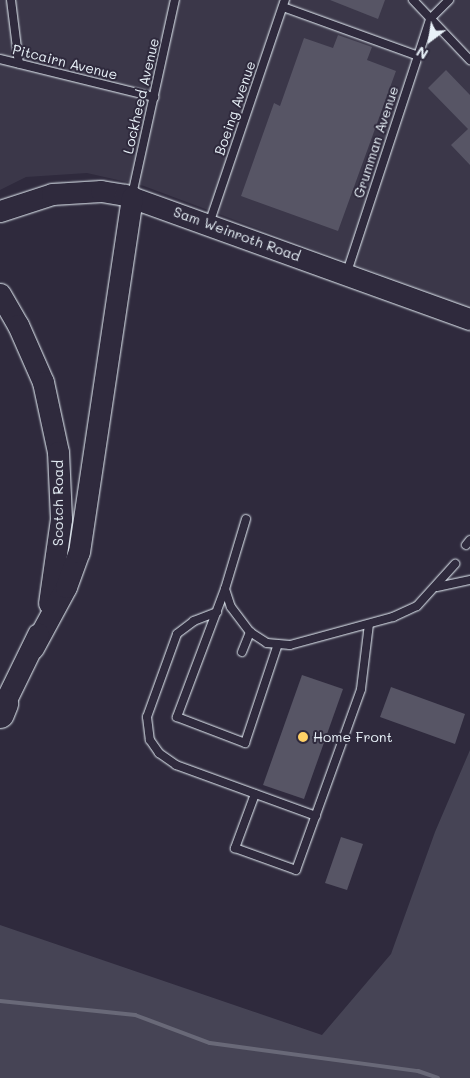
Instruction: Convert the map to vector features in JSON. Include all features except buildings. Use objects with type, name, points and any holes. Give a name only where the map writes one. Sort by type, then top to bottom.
[{"type":"main road","name":"Sam Weinroth Road","points":[[0,211],[29,199],[68,192],[101,191],[132,197],[470,319]]},
{"type":"main road","points":[[33,648],[66,587],[79,552],[132,197]]},
{"type":"main road","name":"Scotch Road","points":[[0,294],[32,352],[43,382],[58,452],[61,520],[57,562],[51,594],[33,648],[2,710]]},
{"type":"lane","points":[[11,0],[19,64]]},
{"type":"lane","name":"Lockheed Avenue","points":[[132,197],[176,0]]},
{"type":"lane","points":[[413,0],[470,60]]},
{"type":"lane","points":[[430,19],[449,0]]},
{"type":"lane","points":[[284,3],[418,56]]},
{"type":"lane","name":"Boeing Avenue","points":[[209,224],[284,3]]},
{"type":"lane","name":"Grumman Avenue","points":[[346,274],[430,19]]},
{"type":"lane","name":"Pitcairn Avenue","points":[[0,60],[154,97]]},
{"type":"lane","points":[[246,519],[217,612],[177,717],[245,743],[278,644]]},
{"type":"lane","points":[[225,589],[231,607],[250,632],[267,643],[290,646],[369,624],[417,606],[437,587],[455,564]]},
{"type":"lane","points":[[437,587],[470,580]]},
{"type":"lane","points":[[217,612],[194,620],[177,634],[150,706],[148,734],[159,753],[170,761],[316,816]]},
{"type":"lane","points":[[255,794],[235,848],[296,870],[360,689],[369,624]]},
{"type":"lane","points":[[242,652],[250,632]]},
{"type":"shaded area","points":[[0,0],[470,0],[470,308],[144,186],[87,173],[26,177],[0,190]]},
{"type":"shaded area","points":[[470,750],[470,1078],[0,1078],[0,925],[322,1035],[391,954],[435,832]]},
{"type":"waterway","points":[[0,1001],[135,1015],[210,1043],[418,1071],[438,1078]]},
{"type":"place","name":"Home Front","points":[[303,737]]}]
